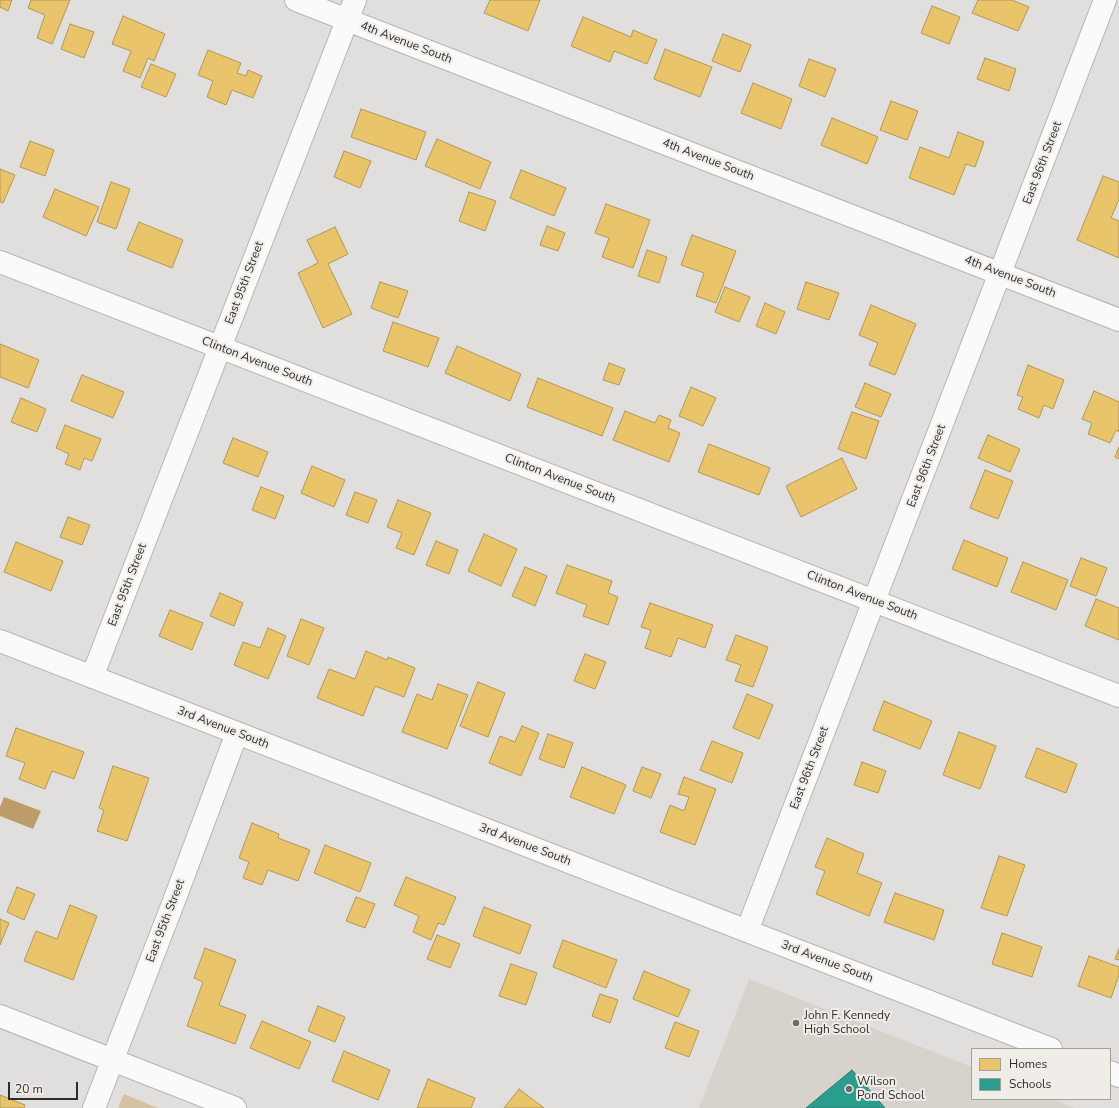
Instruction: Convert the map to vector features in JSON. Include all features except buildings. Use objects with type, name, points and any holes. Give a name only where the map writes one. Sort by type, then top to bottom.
[{"type":"street","name":"4th Avenue South","points":[[296,0],[351,10],[1001,274],[1119,320]]},
{"type":"street","name":"East 96th Street","points":[[747,931],[1001,274],[1105,0]]},
{"type":"street","name":"East 95th Street","points":[[92,677],[351,10]]},
{"type":"street","name":"Clinton Avenue South","points":[[0,262],[1119,696]]},
{"type":"street","name":"3rd Avenue South","points":[[0,641],[1048,1048]]},
{"type":"street","name":"East 95th Street","points":[[94,1108],[177,893],[236,733]]},
{"type":"street","points":[[0,1016],[236,1108]]},
{"type":"shaded area","points":[[4,797],[41,811],[33,829],[0,816],[0,807]]},
{"type":"shaded area","name":"John F. Kennedy High School","points":[[749,979],[971,1067],[971,1100],[1055,1100],[1075,1108],[699,1108]]},
{"type":"shaded area","points":[[124,1094],[158,1108],[118,1108]]},
{"type":"place","name":"John F. Kennedy High School","points":[[796,1023]]},
{"type":"place","name":"Wilson Pond School","points":[[849,1089]]}]
